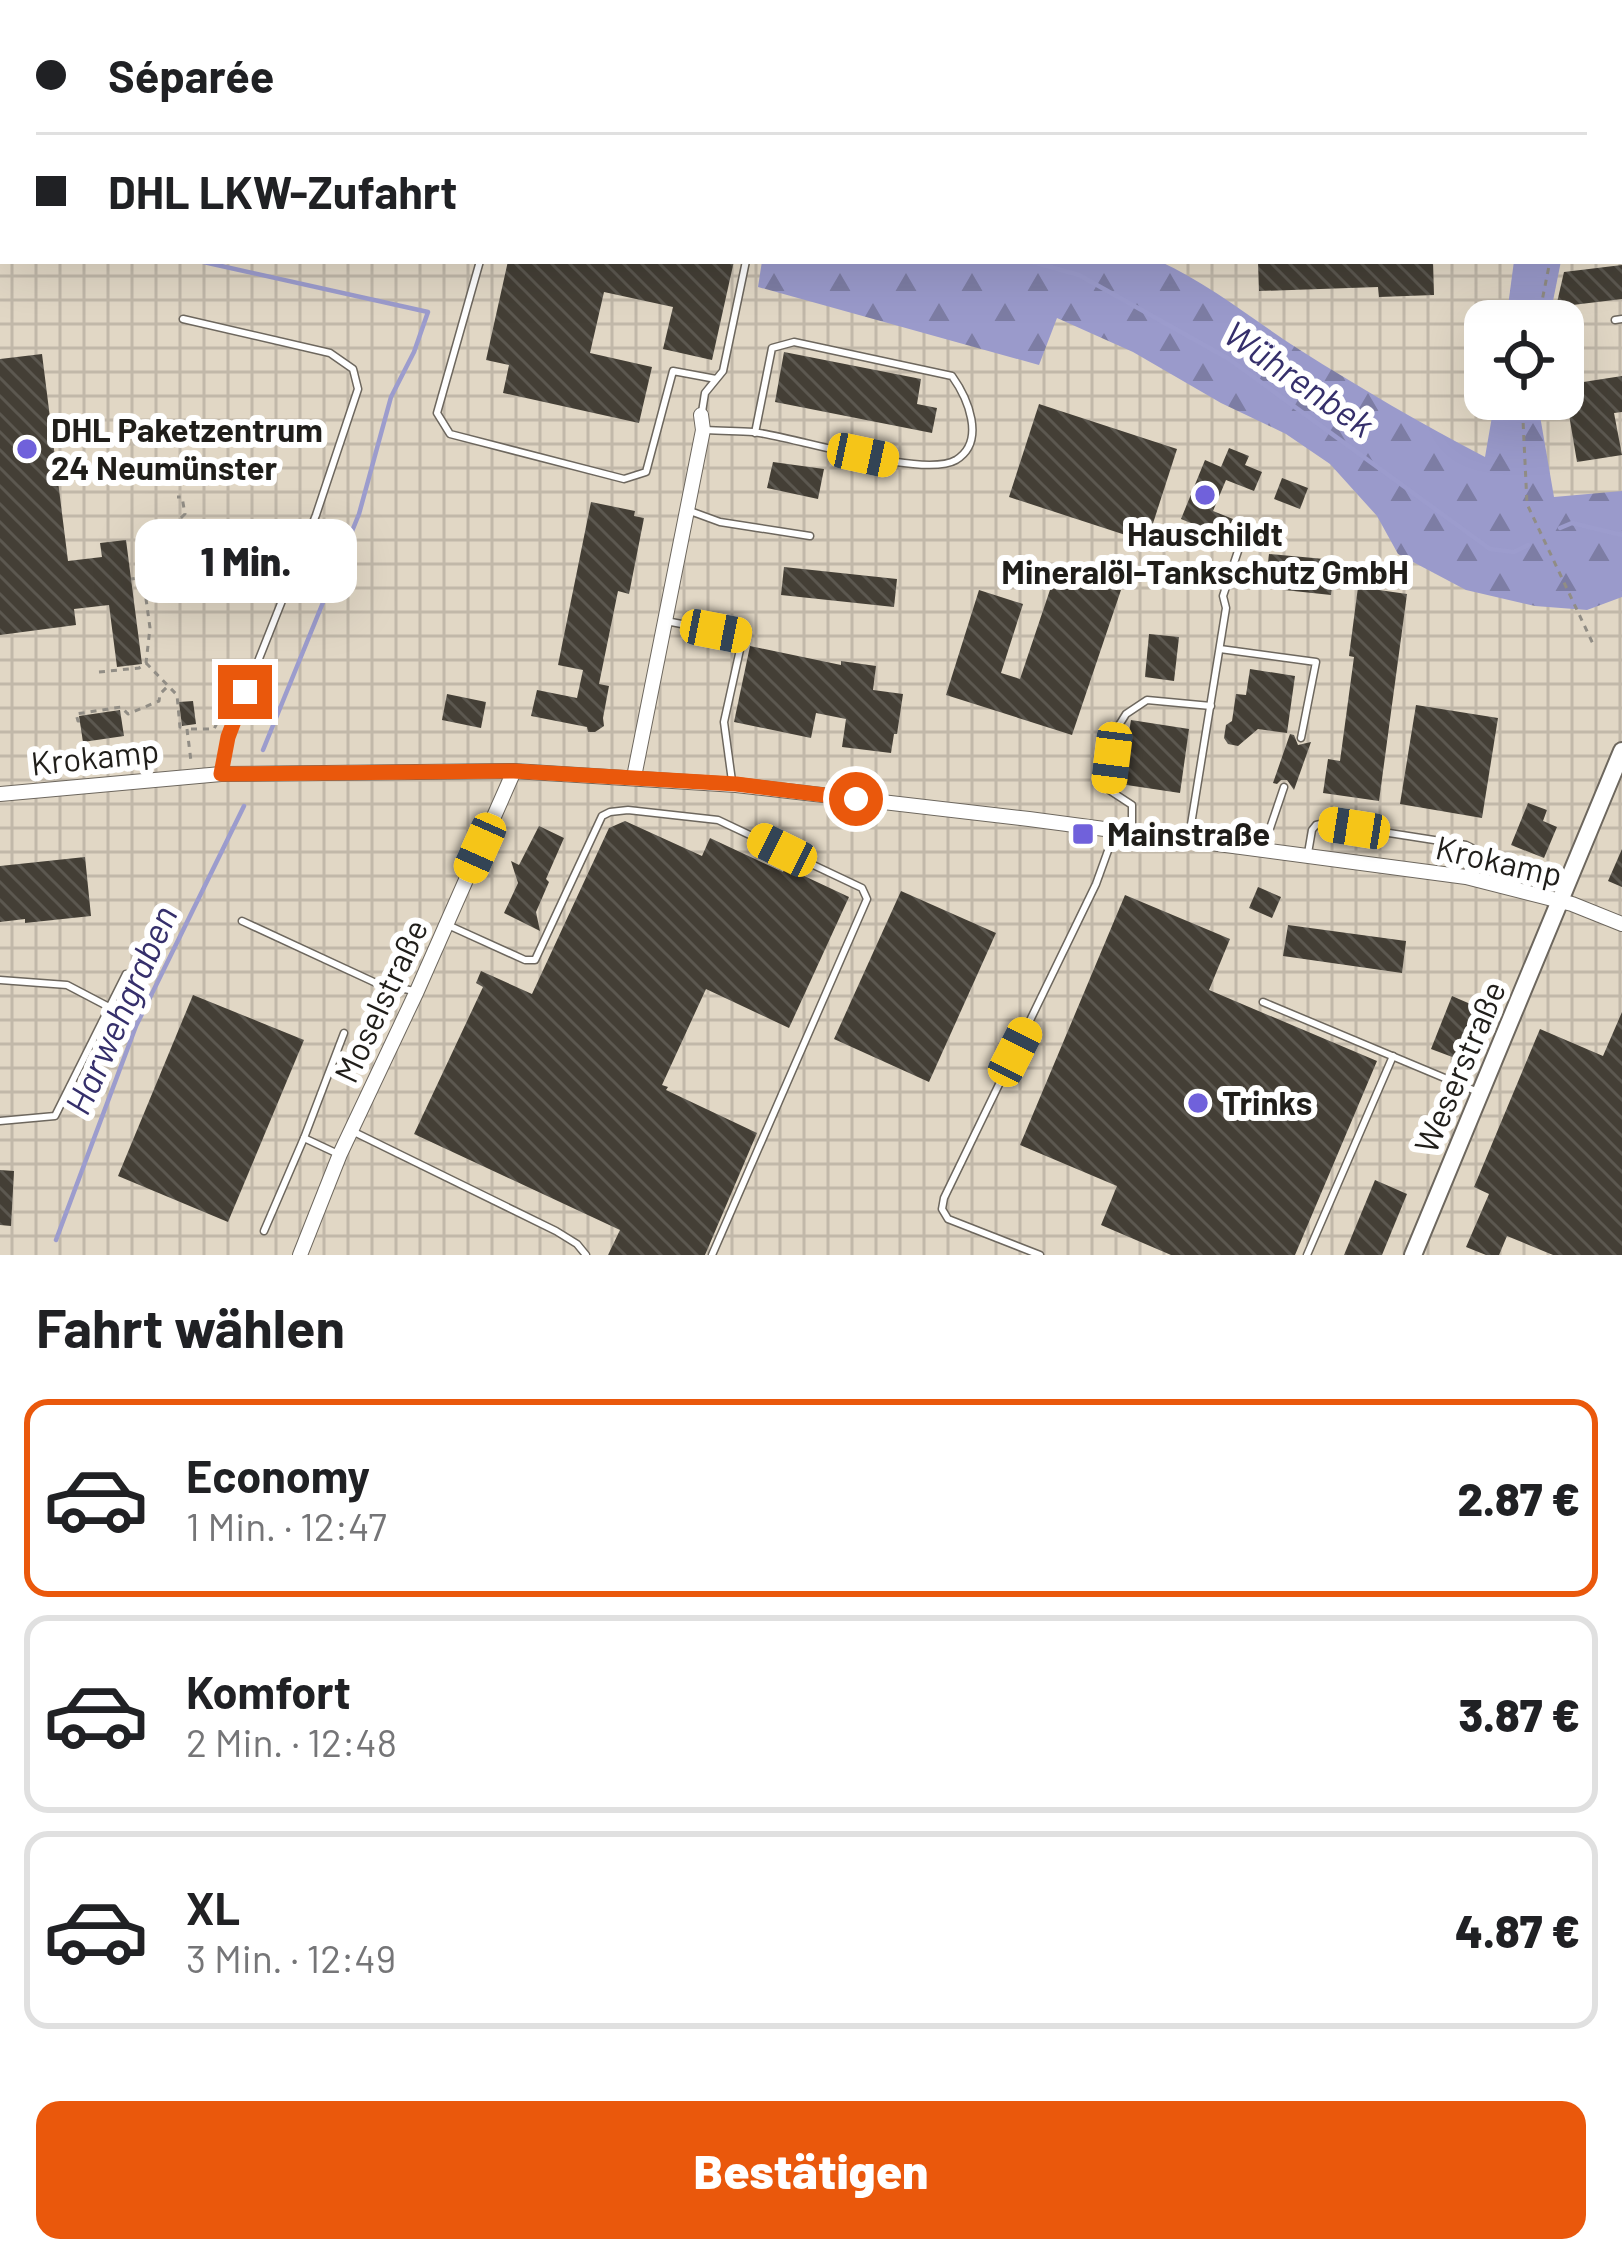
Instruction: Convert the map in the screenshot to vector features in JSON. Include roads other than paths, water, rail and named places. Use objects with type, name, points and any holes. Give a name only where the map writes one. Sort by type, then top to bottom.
[{"type":"street","points":[[634,777],[702,422]]},
{"type":"street","name":"Weserstraße","points":[[1413,1255],[1622,751]]},
{"type":"street","name":"Krokamp","points":[[0,794],[221,774],[514,771],[731,784],[1466,877],[1561,901],[1622,924]]},
{"type":"street","name":"Moselstraße","points":[[300,1255],[350,1130],[417,992],[514,771]]},
{"type":"lane","points":[[479,264],[437,413],[450,434],[624,479],[646,472],[674,371],[716,379]]},
{"type":"lane","points":[[745,264],[723,371],[705,393],[702,422],[899,463],[955,461],[971,438],[972,423],[964,394],[952,376],[794,342],[772,348],[755,433]]},
{"type":"lane","points":[[183,319],[330,353],[353,369],[358,389],[316,514],[228,737],[221,774]]},
{"type":"lane","points":[[687,510],[720,522],[810,536]]},
{"type":"lane","points":[[1188,840],[1226,608],[1223,596],[1239,548]]},
{"type":"lane","points":[[665,620],[743,636],[724,722],[731,784]]},
{"type":"lane","points":[[1220,649],[1316,662],[1301,738]]},
{"type":"lane","points":[[1040,1255],[948,1219],[942,1209],[944,1198],[1123,831],[1132,805],[1109,790],[1120,721],[1147,700],[1210,706]]},
{"type":"lane","points":[[1263,850],[1284,787]]},
{"type":"lane","points":[[447,924],[525,960],[535,959],[602,816],[628,810],[718,820],[862,888],[866,899],[712,1255]]},
{"type":"lane","points":[[1307,855],[1316,825],[1432,838],[1472,848],[1466,877]]},
{"type":"lane","points":[[242,921],[376,983],[417,992]]},
{"type":"lane","points":[[0,1121],[55,1116],[126,974]]},
{"type":"lane","points":[[0,980],[67,986],[109,1007]]},
{"type":"lane","points":[[1263,1002],[1481,1093]]},
{"type":"lane","points":[[264,1232],[344,1033]]},
{"type":"lane","points":[[1306,1255],[1393,1056]]},
{"type":"lane","points":[[350,1130],[556,1231],[586,1255]]},
{"type":"lane","points":[[304,1138],[340,1154]]},
{"type":"waterway","name":"Harwehgraben","points":[[212,264],[428,312],[391,397],[359,514],[263,750]]},
{"type":"waterway","name":"Wührenbek","points":[[1040,264],[1079,275],[1229,359],[1490,549],[1514,552],[1528,545]]},
{"type":"waterway","name":"Wührenbek","points":[[1560,528],[1572,523],[1622,535]]},
{"type":"waterway","name":"Harwehgraben","points":[[56,1240],[136,1026],[244,806]]},
{"type":"place","name":"DHL Paketzentrum 24 Neumünster","points":[[27,449]]},
{"type":"place","name":"Hauschildt Mineralöl-Tankschutz GmbH","points":[[1205,495]]},
{"type":"place","name":"Mainstraße","points":[[1083,834]]},
{"type":"place","name":"Trinks","points":[[1198,1103]]}]
